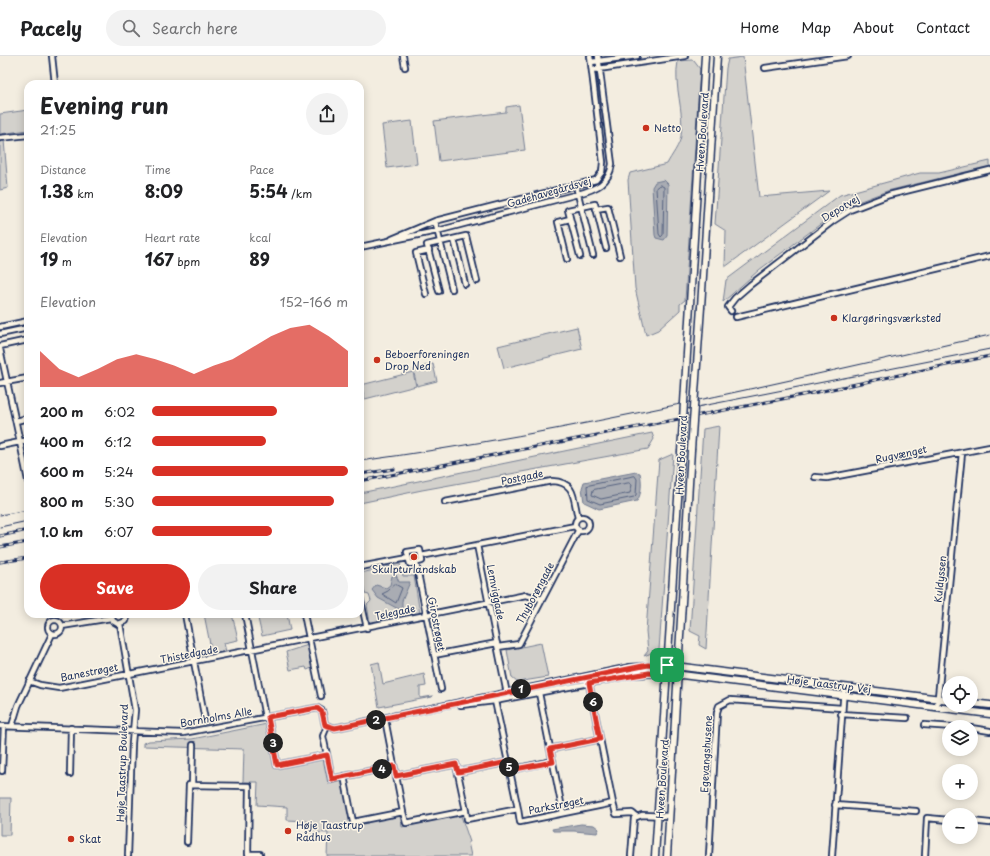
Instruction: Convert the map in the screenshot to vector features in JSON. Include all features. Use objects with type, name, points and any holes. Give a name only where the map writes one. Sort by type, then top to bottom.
[{"type":"street","points":[[52,56],[55,80]]},
{"type":"street","points":[[403,56],[405,67]]},
{"type":"street","name":"Gadehavegårdsvej","points":[[377,244],[436,222],[596,180],[603,168],[590,56]]},
{"type":"street","points":[[591,62],[598,59],[637,56]]},
{"type":"street","points":[[592,70],[684,56]]},
{"type":"street","name":"Hveen Boulevard","points":[[655,856],[705,56]]},
{"type":"street","name":"Hveen Boulevard","points":[[667,856],[691,450],[717,56]]},
{"type":"street","points":[[765,68],[844,56]]},
{"type":"street","name":"Gadehavegårdsvej","points":[[364,246],[437,231],[594,190],[602,185],[611,173],[612,164],[598,59]]},
{"type":"street","points":[[0,138],[24,135]]},
{"type":"street","name":"Depotvej","points":[[731,311],[728,307],[735,298],[750,285],[833,221],[850,210],[889,195],[990,170]]},
{"type":"street","points":[[576,186],[593,255]]},
{"type":"street","points":[[580,256],[568,210],[595,204],[606,248]]},
{"type":"street","points":[[596,209],[608,206],[620,256]]},
{"type":"street","points":[[567,259],[558,222],[570,219]]},
{"type":"street","points":[[436,222],[452,289]]},
{"type":"street","points":[[439,291],[427,245],[466,236],[477,281]]},
{"type":"street","points":[[454,238],[465,284]]},
{"type":"street","points":[[426,294],[416,253],[429,250]]},
{"type":"street","points":[[736,317],[990,256]]},
{"type":"street","points":[[0,328],[24,322]]},
{"type":"street","points":[[0,334],[24,329]]},
{"type":"street","points":[[24,341],[0,348],[24,462]]},
{"type":"street","points":[[0,383],[24,379]]},
{"type":"street","points":[[16,420],[24,419]]},
{"type":"street","points":[[0,446],[24,441]]},
{"type":"street","name":"Rugvænget","points":[[815,478],[827,478],[990,447]]},
{"type":"street","name":"Kuldyssen","points":[[936,707],[962,453]]},
{"type":"street","name":"Postgade","points":[[445,502],[552,481],[563,481],[570,486],[578,518]]},
{"type":"street","points":[[578,518],[585,518],[589,524],[586,531],[578,531],[575,526],[578,518]]},
{"type":"street","points":[[421,556],[575,526]]},
{"type":"street","name":"Thyborøngade","points":[[497,645],[519,644],[578,531]]},
{"type":"street","name":"Lemviggade","points":[[477,545],[508,698]]},
{"type":"street","points":[[420,550],[421,556],[422,562],[410,564],[407,552],[420,550]]},
{"type":"street","points":[[364,566],[408,558]]},
{"type":"street","name":"Girostrøget","points":[[416,563],[441,689]]},
{"type":"street","name":"Telegade","points":[[252,651],[526,595],[542,599]]},
{"type":"street","points":[[364,615],[367,628]]},
{"type":"street","points":[[62,626],[101,618]]},
{"type":"street","points":[[112,618],[114,623],[120,624],[126,621],[127,618]]},
{"type":"street","points":[[186,618],[206,720]]},
{"type":"street","points":[[246,618],[277,765],[327,755]]},
{"type":"street","points":[[305,618],[321,696]]},
{"type":"street","points":[[52,634],[48,630],[49,622],[57,620],[62,626]]},
{"type":"street","name":"Høje Taastrup Boulevard","points":[[120,624],[130,674],[135,710],[128,856]]},
{"type":"street","points":[[12,726],[18,706],[52,634],[60,632],[62,626]]},
{"type":"street","points":[[434,655],[497,645]]},
{"type":"street","name":"Thistedgade","points":[[130,674],[252,651]]},
{"type":"street","points":[[394,766],[332,779],[323,736],[327,726],[335,728],[630,667],[667,665]]},
{"type":"street","name":"Høje Taastrup Vej","points":[[667,665],[844,688],[942,699]]},
{"type":"street","points":[[445,706],[495,701],[649,673],[666,673]]},
{"type":"street","name":"Høje Taastrup Vej","points":[[666,673],[990,714]]},
{"type":"street","name":"Banestrøget","points":[[29,681],[40,685],[59,688],[130,674]]},
{"type":"street","points":[[589,683],[616,814],[632,813],[636,816],[669,816]]},
{"type":"street","points":[[832,856],[844,688]]},
{"type":"street","points":[[539,693],[563,813]]},
{"type":"street","name":"Egevangshusene","points":[[709,856],[719,706],[730,700],[842,708]]},
{"type":"street","points":[[495,701],[518,809]]},
{"type":"street","points":[[978,704],[990,705]]},
{"type":"street","name":"Bornholms Alle","points":[[2,726],[183,733],[317,708],[322,712],[327,726]]},
{"type":"street","points":[[842,714],[907,718]]},
{"type":"street","points":[[385,718],[394,766],[403,812],[406,823],[466,811],[456,764],[396,776]]},
{"type":"street","points":[[924,725],[942,726]]},
{"type":"street","points":[[2,726],[2,771]]},
{"type":"street","points":[[70,774],[71,728]]},
{"type":"street","points":[[978,729],[990,731]]},
{"type":"street","points":[[550,749],[600,739]]},
{"type":"street","points":[[187,842],[189,785],[192,785],[193,745]]},
{"type":"street","points":[[458,772],[508,762]]},
{"type":"street","points":[[510,770],[553,762]]},
{"type":"street","points":[[344,776],[353,822],[403,812]]},
{"type":"street","points":[[192,785],[249,786],[248,854],[260,854],[260,856]]},
{"type":"street","name":"Parkstrøget","points":[[466,811],[467,819],[518,809],[520,822],[613,803]]},
{"type":"street","points":[[835,805],[916,811]]},
{"type":"street","points":[[631,856],[633,824],[636,816]]},
{"type":"street","points":[[924,856],[927,818],[942,819]]},
{"type":"street","points":[[978,822],[990,823]]},
{"type":"shaded area","points":[[743,57],[759,197],[829,191],[725,267],[726,231],[715,224],[726,68],[728,59]]},
{"type":"shaded area","points":[[692,60],[700,69],[685,300],[680,304],[680,310],[658,330],[646,335],[635,288],[628,180],[630,173],[667,164],[677,147],[681,136],[682,127],[677,80],[678,61]]},
{"type":"shaded area","points":[[519,105],[525,150],[439,161],[434,121],[506,112],[506,107]]},
{"type":"shaded area","points":[[24,111],[24,131],[0,134],[0,114]]},
{"type":"shaded area","points":[[412,121],[417,164],[387,168],[382,125]]},
{"type":"shaded area","points":[[0,140],[4,140],[8,188],[0,190]]},
{"type":"shaded area","points":[[990,161],[990,166],[887,191],[842,208],[759,270],[723,302],[726,280],[840,195],[920,173],[939,173]]},
{"type":"shaded area","points":[[577,327],[582,349],[504,368],[498,346]]},
{"type":"shaded area","points":[[433,364],[437,381],[417,386],[413,369]]},
{"type":"shaded area","points":[[413,372],[416,386],[365,399],[364,384]]},
{"type":"shaded area","points":[[719,426],[706,649],[699,645],[700,636],[690,631],[703,429]]},
{"type":"shaded area","points":[[652,433],[654,439],[648,449],[422,490],[364,502],[364,492]]},
{"type":"shaded area","points":[[673,454],[659,650],[644,656],[648,651],[646,631],[659,460]]},
{"type":"shaded area","points":[[400,564],[403,576],[414,576],[420,614],[370,623],[367,605],[371,601],[369,595],[365,594],[364,572]]},
{"type":"shaded area","points":[[205,618],[233,618],[238,640],[224,643],[226,652],[212,654]]},
{"type":"shaded area","points":[[258,618],[288,618],[290,630],[262,636]]},
{"type":"shaded area","points":[[541,643],[548,677],[517,682],[512,678],[507,650]]},
{"type":"shaded area","points":[[308,645],[312,668],[307,670],[306,667],[290,670],[286,652]]},
{"type":"shaded area","points":[[379,662],[383,684],[424,674],[426,686],[420,687],[420,698],[433,696],[379,707],[371,664]]},
{"type":"shaded area","points":[[693,671],[835,689],[834,692],[693,674]]},
{"type":"shaded area","points":[[851,691],[921,700],[921,703],[850,694]]},
{"type":"shaded area","points":[[272,723],[280,766],[323,759],[328,784],[343,781],[352,826],[368,823],[367,820],[390,816],[391,818],[400,816],[402,827],[416,824],[416,822],[454,815],[455,817],[461,816],[470,842],[468,842],[471,856],[327,856],[328,833],[307,832],[307,821],[287,820],[287,807],[257,805],[258,782],[243,782],[244,749],[143,746],[143,743],[149,741],[192,739]]},
{"type":"shaded area","points":[[0,798],[11,798],[10,835],[0,835]]},
{"type":"water","points":[[664,180],[668,184],[667,236],[664,240],[656,238],[655,235],[652,187],[655,182]]},
{"type":"water","points":[[636,472],[640,473],[641,484],[641,491],[637,501],[599,509],[584,502],[582,488],[584,482]]},
{"type":"water","points":[[396,575],[399,582],[410,582],[402,601],[402,609],[400,610],[378,598],[372,590],[376,585],[386,588],[390,585],[392,576]]},
{"type":"water","points":[[581,824],[594,825],[599,829],[597,833],[553,831],[552,829]]},
{"type":"tram line","points":[[364,460],[519,436],[598,421],[755,388],[990,335]]},
{"type":"tram line","points":[[682,410],[990,349]]},
{"type":"tram line","points":[[0,515],[24,511]]},
{"type":"tram line","points":[[0,527],[24,522]]},
{"type":"railway","points":[[364,480],[813,393],[990,356]]},
{"type":"railway","points":[[364,473],[394,469]]},
{"type":"railway","points":[[0,536],[24,531]]},
{"type":"railway","points":[[0,547],[24,543]]},
{"type":"railway","points":[[0,562],[24,559]]},
{"type":"place","name":"Netto","points":[[646,128]]},
{"type":"place","name":"Klargøringsværksted","points":[[834,318]]},
{"type":"place","name":"Beboerforeningen Drop Ned","points":[[377,360]]},
{"type":"place","name":"Skulpturlandskab","points":[[414,557]]},
{"type":"place","name":"Høje Taastrup Rådhus","points":[[288,831]]},
{"type":"place","name":"Skat","points":[[71,839]]},
{"type":"route","points":[[667,665],[679,666],[678,675],[649,673],[589,683],[600,739],[550,749],[553,762],[510,770],[508,762],[458,772],[456,764],[396,776],[394,766],[332,779],[327,755],[277,765],[268,717],[317,708],[323,714],[325,725],[335,728],[630,667],[667,665]]}]
